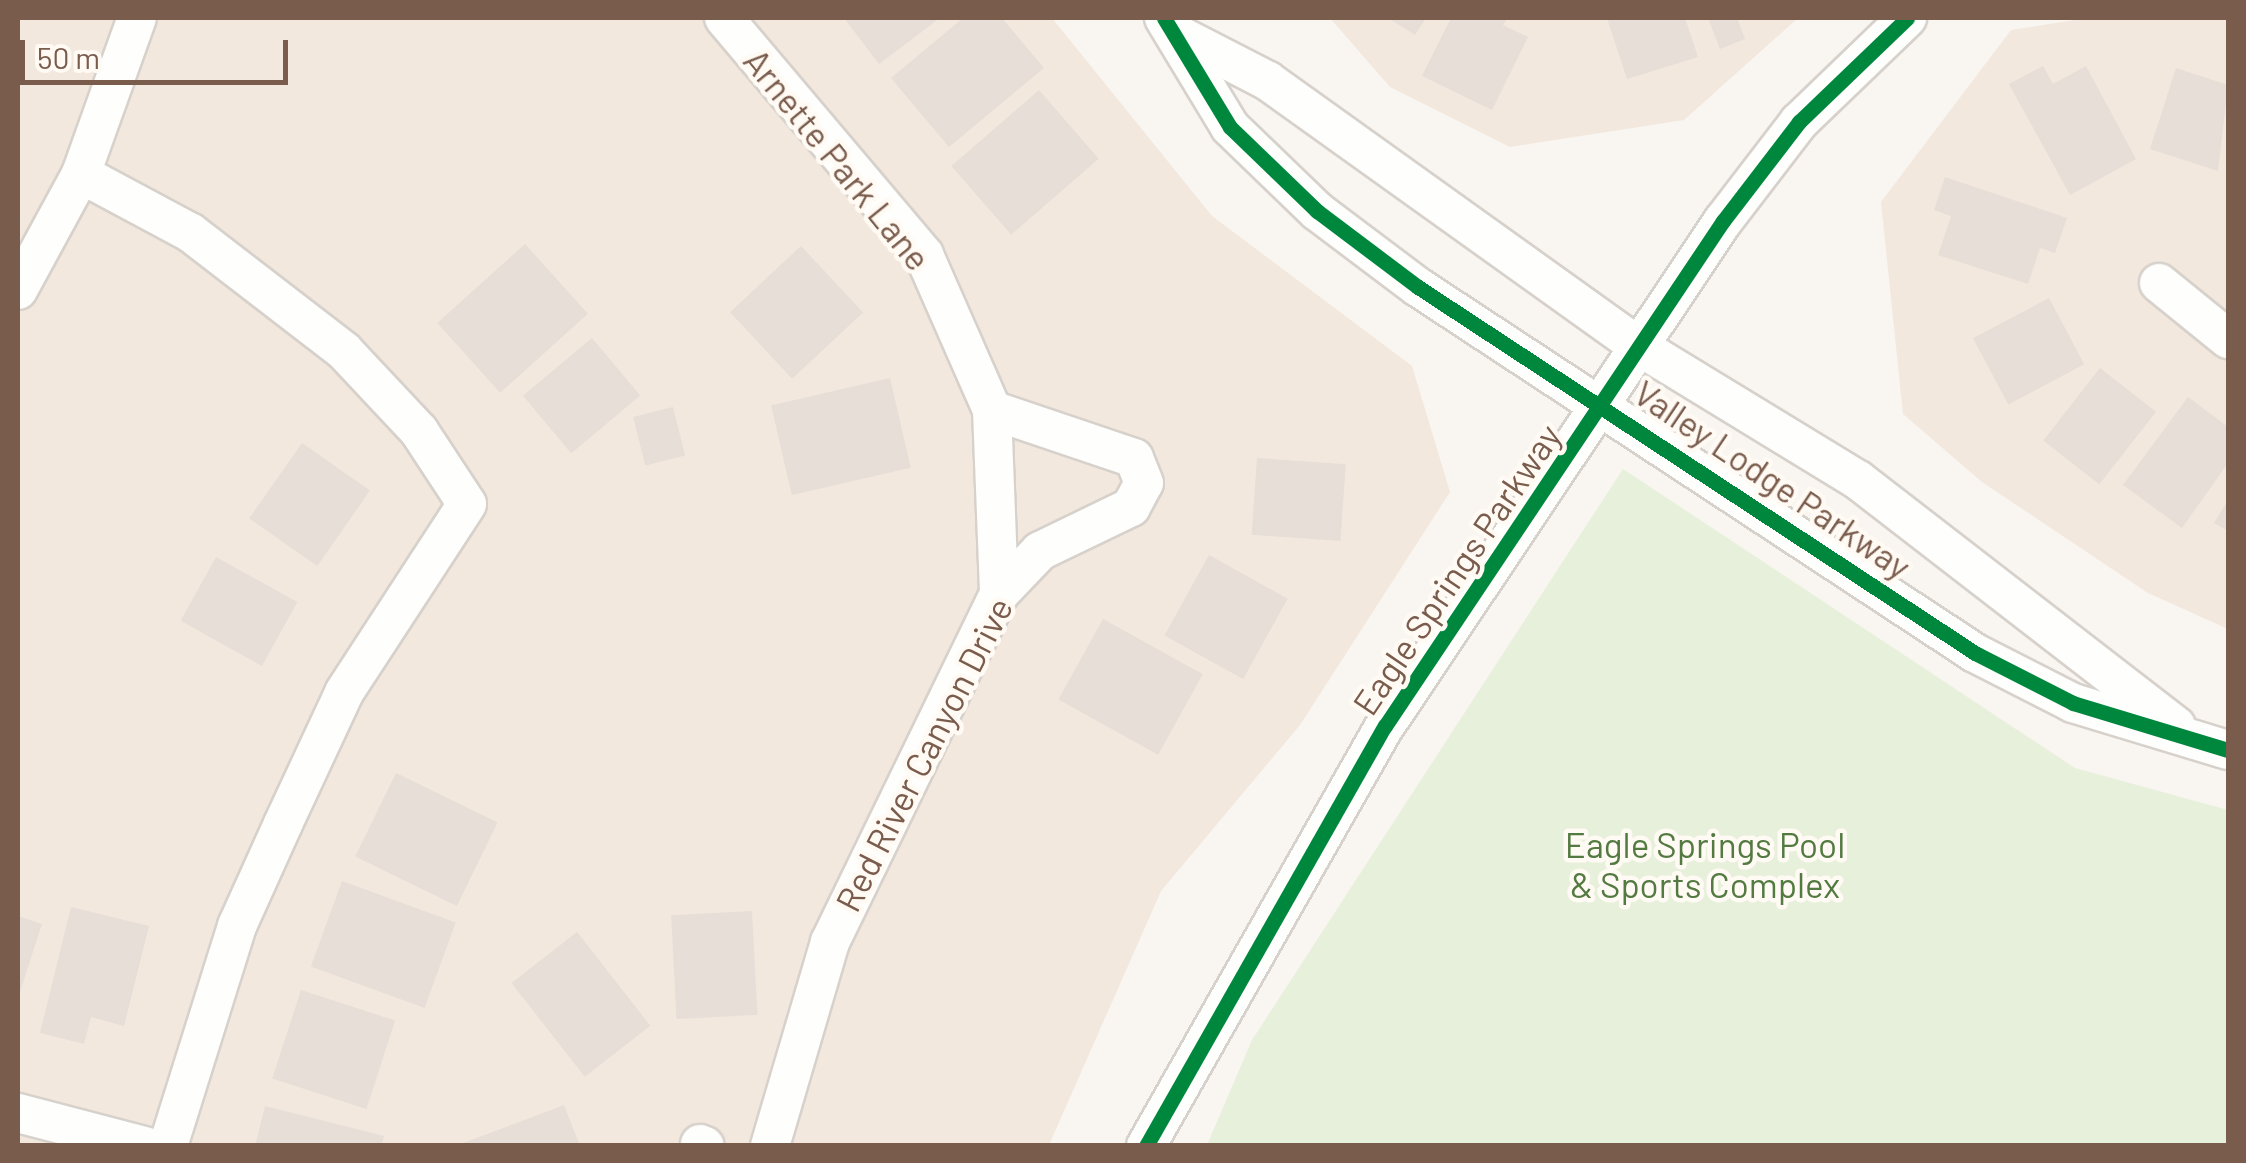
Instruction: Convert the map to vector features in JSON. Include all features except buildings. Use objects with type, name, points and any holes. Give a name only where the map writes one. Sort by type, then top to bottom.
[{"type":"street","points":[[18,290],[81,174],[137,18]]},
{"type":"street","name":"Arnette Park Lane","points":[[724,18],[924,255],[992,410],[999,594]]},
{"type":"street","name":"Eagle Springs Parkway","points":[[1146,1146],[1384,726],[1640,347],[1799,122],[1907,18]]},
{"type":"street","name":"Valley Lodge Parkway","points":[[1170,26],[1268,81],[1640,347],[1858,480],[2211,745]]},
{"type":"street","name":"Valley Lodge Parkway","points":[[1170,26],[1230,127],[1317,211],[1418,287],[1605,402],[1975,652],[2073,703],[2211,745]]},
{"type":"street","points":[[81,174],[191,233],[318,329],[418,431],[467,504],[344,693],[298,791],[237,926],[168,1146]]},
{"type":"street","points":[[2159,283],[2228,339]]},
{"type":"street","name":"Red River Canyon Drive","points":[[770,1146],[830,942],[999,594],[1040,551],[1132,507],[1144,483],[1134,458],[992,410]]},
{"type":"street","points":[[18,1113],[145,1146]]},
{"type":"shaded area","points":[[18,18],[1052,18],[1212,216],[1412,366],[1450,492],[1300,725],[1161,891],[1049,1145],[18,1145]]},
{"type":"shaded area","points":[[1330,18],[1798,18],[1684,120],[1510,147],[1390,87]]},
{"type":"shaded area","points":[[2088,18],[2228,18],[2228,629],[2148,593],[1982,482],[1903,414],[1881,202],[2011,30]]},
{"type":"green space","name":"Eagle Springs Pool & Sports Complex","points":[[1623,469],[2075,768],[2228,810],[2228,1145],[1207,1145],[1252,1040]]},
{"type":"cycle path","points":[[1164,18],[1230,127],[1317,211],[1418,287],[1975,653],[2073,703],[2228,750]]},
{"type":"cycle path","points":[[1146,1146],[1385,726],[1723,221],[1799,122],[1907,18]]}]
